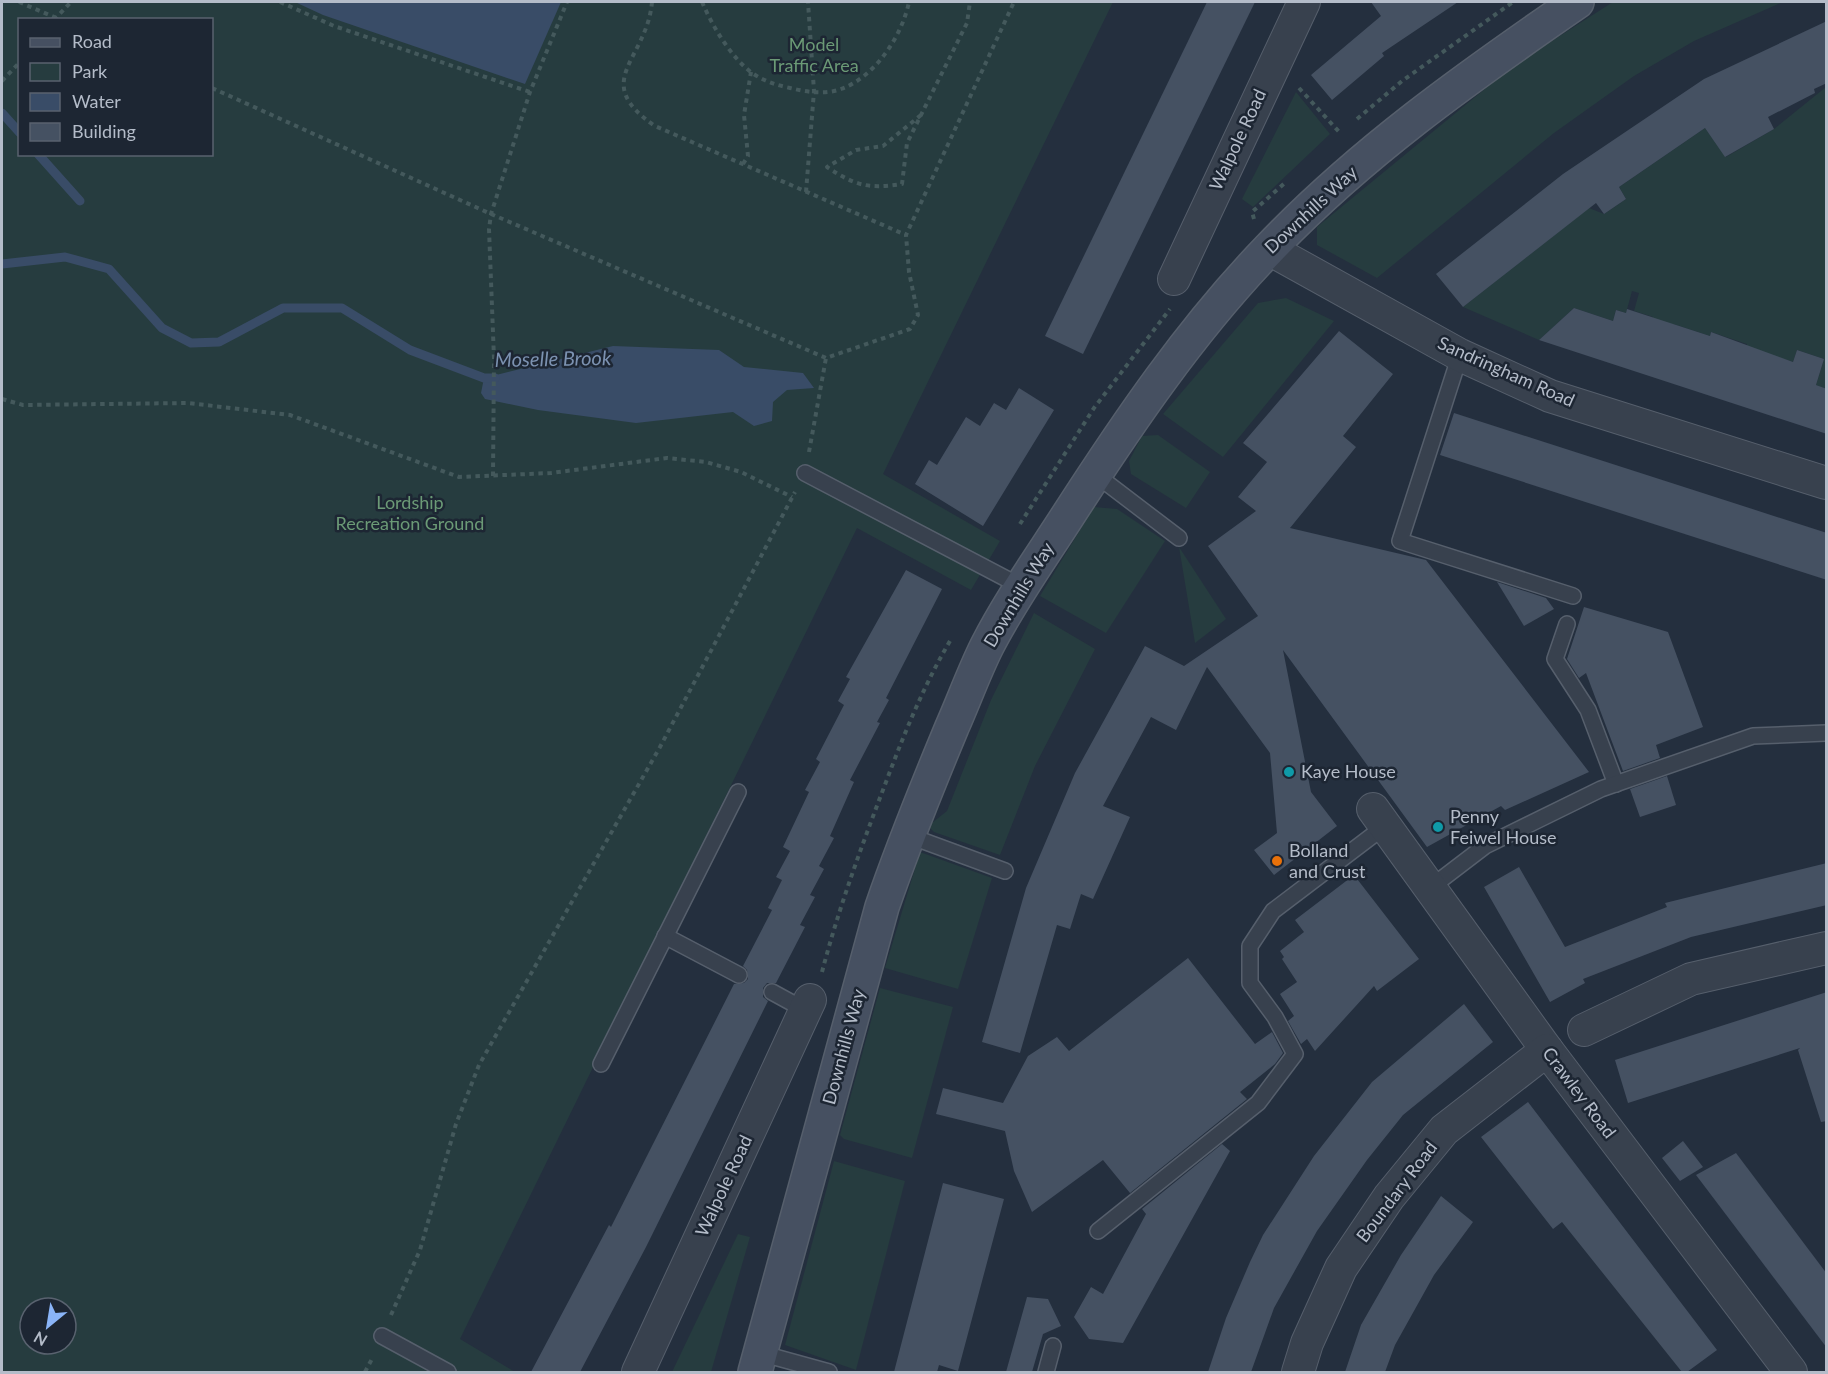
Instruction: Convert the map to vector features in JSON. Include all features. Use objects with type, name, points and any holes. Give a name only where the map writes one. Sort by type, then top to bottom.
[{"type":"main road","name":"Downhills Way","points":[[758,1363],[882,907],[907,835],[986,647],[1022,587],[1095,474],[1210,313],[1269,249],[1352,171],[1451,89],[1576,2]]},
{"type":"street","name":"Walpole Road","points":[[1174,279],[1218,213],[1274,60],[1304,2]]},
{"type":"street","name":"Sandringham Road","points":[[1269,249],[1460,355],[1550,396],[1827,483]]},
{"type":"street","name":"Crawley Road","points":[[1379,818],[1547,1050],[1791,1372]]},
{"type":"street","points":[[1584,1030],[1691,979],[1827,948]]},
{"type":"street","name":"Walpole Road","points":[[638,1372],[742,1179],[808,1005]]},
{"type":"street","name":"Boundary Road","points":[[1298,1372],[1306,1343],[1341,1268],[1389,1197],[1444,1130],[1547,1050]]},
{"type":"lane","points":[[1460,355],[1400,541],[1573,596]]},
{"type":"lane","points":[[805,473],[1022,587]]},
{"type":"lane","points":[[1095,474],[1179,538]]},
{"type":"lane","points":[[1567,624],[1555,659],[1588,710],[1617,784]]},
{"type":"lane","points":[[1430,888],[1485,846],[1526,824],[1617,784],[1753,736],[1827,733]]},
{"type":"lane","points":[[601,1064],[738,792]]},
{"type":"lane","points":[[1098,1230],[1258,1103],[1295,1054],[1275,1017],[1250,983],[1250,946],[1273,911],[1379,818]]},
{"type":"lane","points":[[907,835],[1005,871]]},
{"type":"lane","points":[[665,936],[739,975]]},
{"type":"lane","points":[[772,992],[808,1005]]},
{"type":"lane","points":[[382,1336],[448,1372]]},
{"type":"lane","points":[[1046,1372],[1053,1346]]},
{"type":"lane","points":[[758,1363],[829,1372]]},
{"type":"path","points":[[20,2],[55,18],[71,2]]},
{"type":"path","points":[[280,2],[334,26],[530,92]]},
{"type":"path","points":[[493,476],[495,406],[489,229],[491,214],[530,92],[567,2]]},
{"type":"path","points":[[652,2],[651,16],[643,38],[621,82],[624,96],[636,113],[655,126],[906,235]]},
{"type":"path","points":[[702,2],[722,39],[751,72],[772,84],[814,91],[842,89],[875,67],[899,30],[909,2]]},
{"type":"path","points":[[806,192],[814,91],[808,2]]},
{"type":"path","points":[[921,115],[882,146],[856,150],[827,167],[850,183],[858,185],[875,188],[902,184],[907,143],[921,115],[967,23],[970,2]]},
{"type":"path","points":[[213,88],[491,214],[826,358],[910,329],[918,315],[909,272],[906,235],[1014,2]]},
{"type":"path","points":[[1274,60],[1341,134]]},
{"type":"path","points":[[2,81],[18,64]]},
{"type":"path","points":[[743,164],[748,156],[744,115],[751,72]]},
{"type":"path","points":[[365,1372],[420,1250],[456,1124],[479,1065],[660,747],[805,473],[826,358]]},
{"type":"path","points":[[2,399],[23,405],[188,403],[290,415],[459,477],[551,473],[667,458],[706,462],[741,472],[792,497]]},
{"type":"green space","name":"Lordship Recreation Ground","points":[[2,2],[1113,2],[883,474],[1000,541],[971,590],[857,528],[460,1339],[515,1372],[2,1372]]},
{"type":"green space","points":[[1613,2],[1783,2],[1694,41],[1634,76],[1554,133],[1377,278],[1317,245],[1317,227],[1514,65]]},
{"type":"green space","points":[[1826,87],[1826,389],[1816,385],[1824,359],[1797,350],[1793,362],[1784,359],[1742,361],[1747,344],[1711,332],[1710,336],[1673,324],[1649,331],[1653,317],[1634,311],[1639,293],[1632,291],[1626,313],[1616,310],[1613,321],[1574,308],[1539,340],[1463,307],[1589,208],[1604,214],[1626,199],[1619,187],[1705,128],[1726,157],[1774,129]]},
{"type":"green space","points":[[1296,92],[1330,134],[1253,207],[1242,199]]},
{"type":"green space","points":[[1286,298],[1334,321],[1223,457],[1163,414],[1258,303]]},
{"type":"green space","points":[[1158,435],[1210,472],[1186,508],[1131,474],[1129,461],[1142,436]]},
{"type":"green space","points":[[1094,507],[1117,509],[1165,541],[1106,633],[1040,596]]},
{"type":"green space","points":[[1179,547],[1226,619],[1195,643]]},
{"type":"green space","points":[[1034,613],[1095,649],[1035,766],[1000,855],[934,832],[928,826],[947,811],[991,700]]},
{"type":"green space","points":[[920,852],[992,878],[958,989],[885,968]]},
{"type":"green space","points":[[880,988],[953,1007],[912,1158],[844,1139],[840,1135]]},
{"type":"green space","points":[[834,1161],[905,1181],[856,1370],[785,1345]]},
{"type":"green space","points":[[738,1234],[750,1237],[711,1372],[672,1372]]},
{"type":"water","points":[[295,2],[561,2],[525,84],[323,15]]},
{"type":"water","points":[[613,346],[719,350],[744,367],[803,373],[814,388],[787,390],[773,402],[772,421],[754,426],[733,412],[636,423],[538,410],[485,399],[481,393],[484,378]]},
{"type":"building","points":[[1207,2],[1255,2],[1083,354],[1045,336]]},
{"type":"building","points":[[1371,2],[1458,2],[1382,53],[1384,56],[1332,100],[1311,75],[1381,16]]},
{"type":"building","points":[[1827,21],[1827,83],[1814,89],[1815,93],[1768,117],[1774,129],[1725,157],[1705,128],[1619,187],[1626,199],[1604,214],[1596,203],[1463,307],[1436,274],[1563,174],[1704,79]]},
{"type":"building","points":[[1574,308],[1613,321],[1616,310],[1626,313],[1627,309],[1710,336],[1711,332],[1793,362],[1797,350],[1824,359],[1816,385],[1827,389],[1827,434],[1539,340]]},
{"type":"building","points":[[1339,331],[1393,374],[1343,436],[1356,447],[1290,528],[1426,560],[1589,772],[1505,810],[1501,806],[1427,847],[1283,650],[1311,792],[1337,826],[1274,875],[1254,850],[1277,833],[1270,753],[1207,667],[1176,730],[1151,717],[1103,806],[1130,817],[1093,899],[1081,894],[1070,929],[1057,925],[1020,1053],[982,1042],[1026,888],[1075,773],[1145,646],[1184,666],[1258,616],[1208,546],[1256,511],[1238,497],[1267,462],[1243,443]]},
{"type":"building","points":[[1019,388],[1054,410],[983,526],[915,484],[929,460],[937,465],[966,417],[980,426],[994,403],[1006,410]]},
{"type":"building","points":[[1454,413],[1827,533],[1827,580],[1440,455]]},
{"type":"building","points":[[906,570],[942,589],[886,698],[889,700],[877,722],[880,723],[850,780],[854,782],[830,836],[834,838],[819,866],[824,869],[810,895],[815,897],[800,925],[805,927],[776,983],[767,983],[763,988],[763,997],[768,1001],[646,1247],[580,1372],[531,1372],[609,1225],[611,1227],[734,984],[744,983],[748,979],[747,970],[743,966],[772,910],[768,908],[782,880],[776,877],[790,851],[783,847],[809,792],[805,790],[820,762],[816,759],[844,705],[838,701],[850,679],[846,677]]},
{"type":"building","points":[[1497,582],[1546,598],[1554,609],[1524,626]]},
{"type":"building","points":[[1584,607],[1668,632],[1703,727],[1656,745],[1660,758],[1623,771],[1586,673],[1579,678],[1567,659]]},
{"type":"building","points":[[1667,776],[1676,805],[1640,817],[1630,789]]},
{"type":"building","points":[[1827,863],[1827,905],[1691,937],[1583,979],[1585,983],[1550,1002],[1484,887],[1519,867],[1565,947],[1667,907],[1665,903]]},
{"type":"building","points":[[1354,875],[1419,959],[1377,991],[1374,986],[1315,1051],[1307,1039],[1301,1044],[1288,1021],[1294,1016],[1280,994],[1297,982],[1282,959],[1284,957],[1280,951],[1304,932],[1295,920]]},
{"type":"building","points":[[1188,958],[1255,1044],[1272,1032],[1283,1053],[1275,1064],[1240,1092],[1247,1099],[1130,1193],[1103,1160],[1032,1212],[1014,1171],[1005,1131],[936,1114],[943,1088],[1003,1103],[1028,1056],[1057,1037],[1069,1051]]},
{"type":"building","points":[[1827,992],[1827,1121],[1821,1122],[1798,1050],[1800,1048],[1628,1103],[1615,1060]]},
{"type":"building","points":[[1464,1004],[1493,1042],[1403,1115],[1367,1160],[1317,1231],[1274,1308],[1251,1372],[1208,1372],[1226,1318],[1263,1235],[1314,1156],[1372,1082]]},
{"type":"building","points":[[1528,1102],[1717,1350],[1687,1372],[1682,1372],[1562,1222],[1553,1229],[1481,1137]]},
{"type":"building","points":[[1683,1141],[1703,1167],[1680,1181],[1662,1158]]},
{"type":"building","points":[[1222,1144],[1230,1151],[1123,1343],[1089,1339],[1074,1317],[1091,1287],[1103,1294],[1146,1214],[1142,1209]]},
{"type":"building","points":[[1736,1153],[1827,1274],[1827,1348],[1696,1175]]},
{"type":"building","points":[[943,1183],[1004,1199],[958,1371],[939,1365],[937,1372],[894,1372]]},
{"type":"building","points":[[1441,1196],[1473,1222],[1434,1275],[1395,1345],[1385,1372],[1345,1372],[1361,1325],[1401,1255]]},
{"type":"building","points":[[1027,1297],[1048,1299],[1061,1326],[1043,1334],[1032,1372],[1006,1372]]},
{"type":"waterway","points":[[2,113],[18,131]]},
{"type":"waterway","points":[[40,156],[80,201]]},
{"type":"waterway","name":"Moselle Brook","points":[[2,264],[65,257],[109,269],[162,328],[191,343],[219,342],[283,308],[342,308],[410,350],[484,378],[495,378]]},
{"type":"place","name":"Kaye House","points":[[1289,772]]},
{"type":"place","name":"Penny Feiwel House","points":[[1438,827]]},
{"type":"place","name":"Bolland and Crust","points":[[1277,861]]},
{"type":"park label","name":"Model Traffic Area","points":[[814,55]]}]
